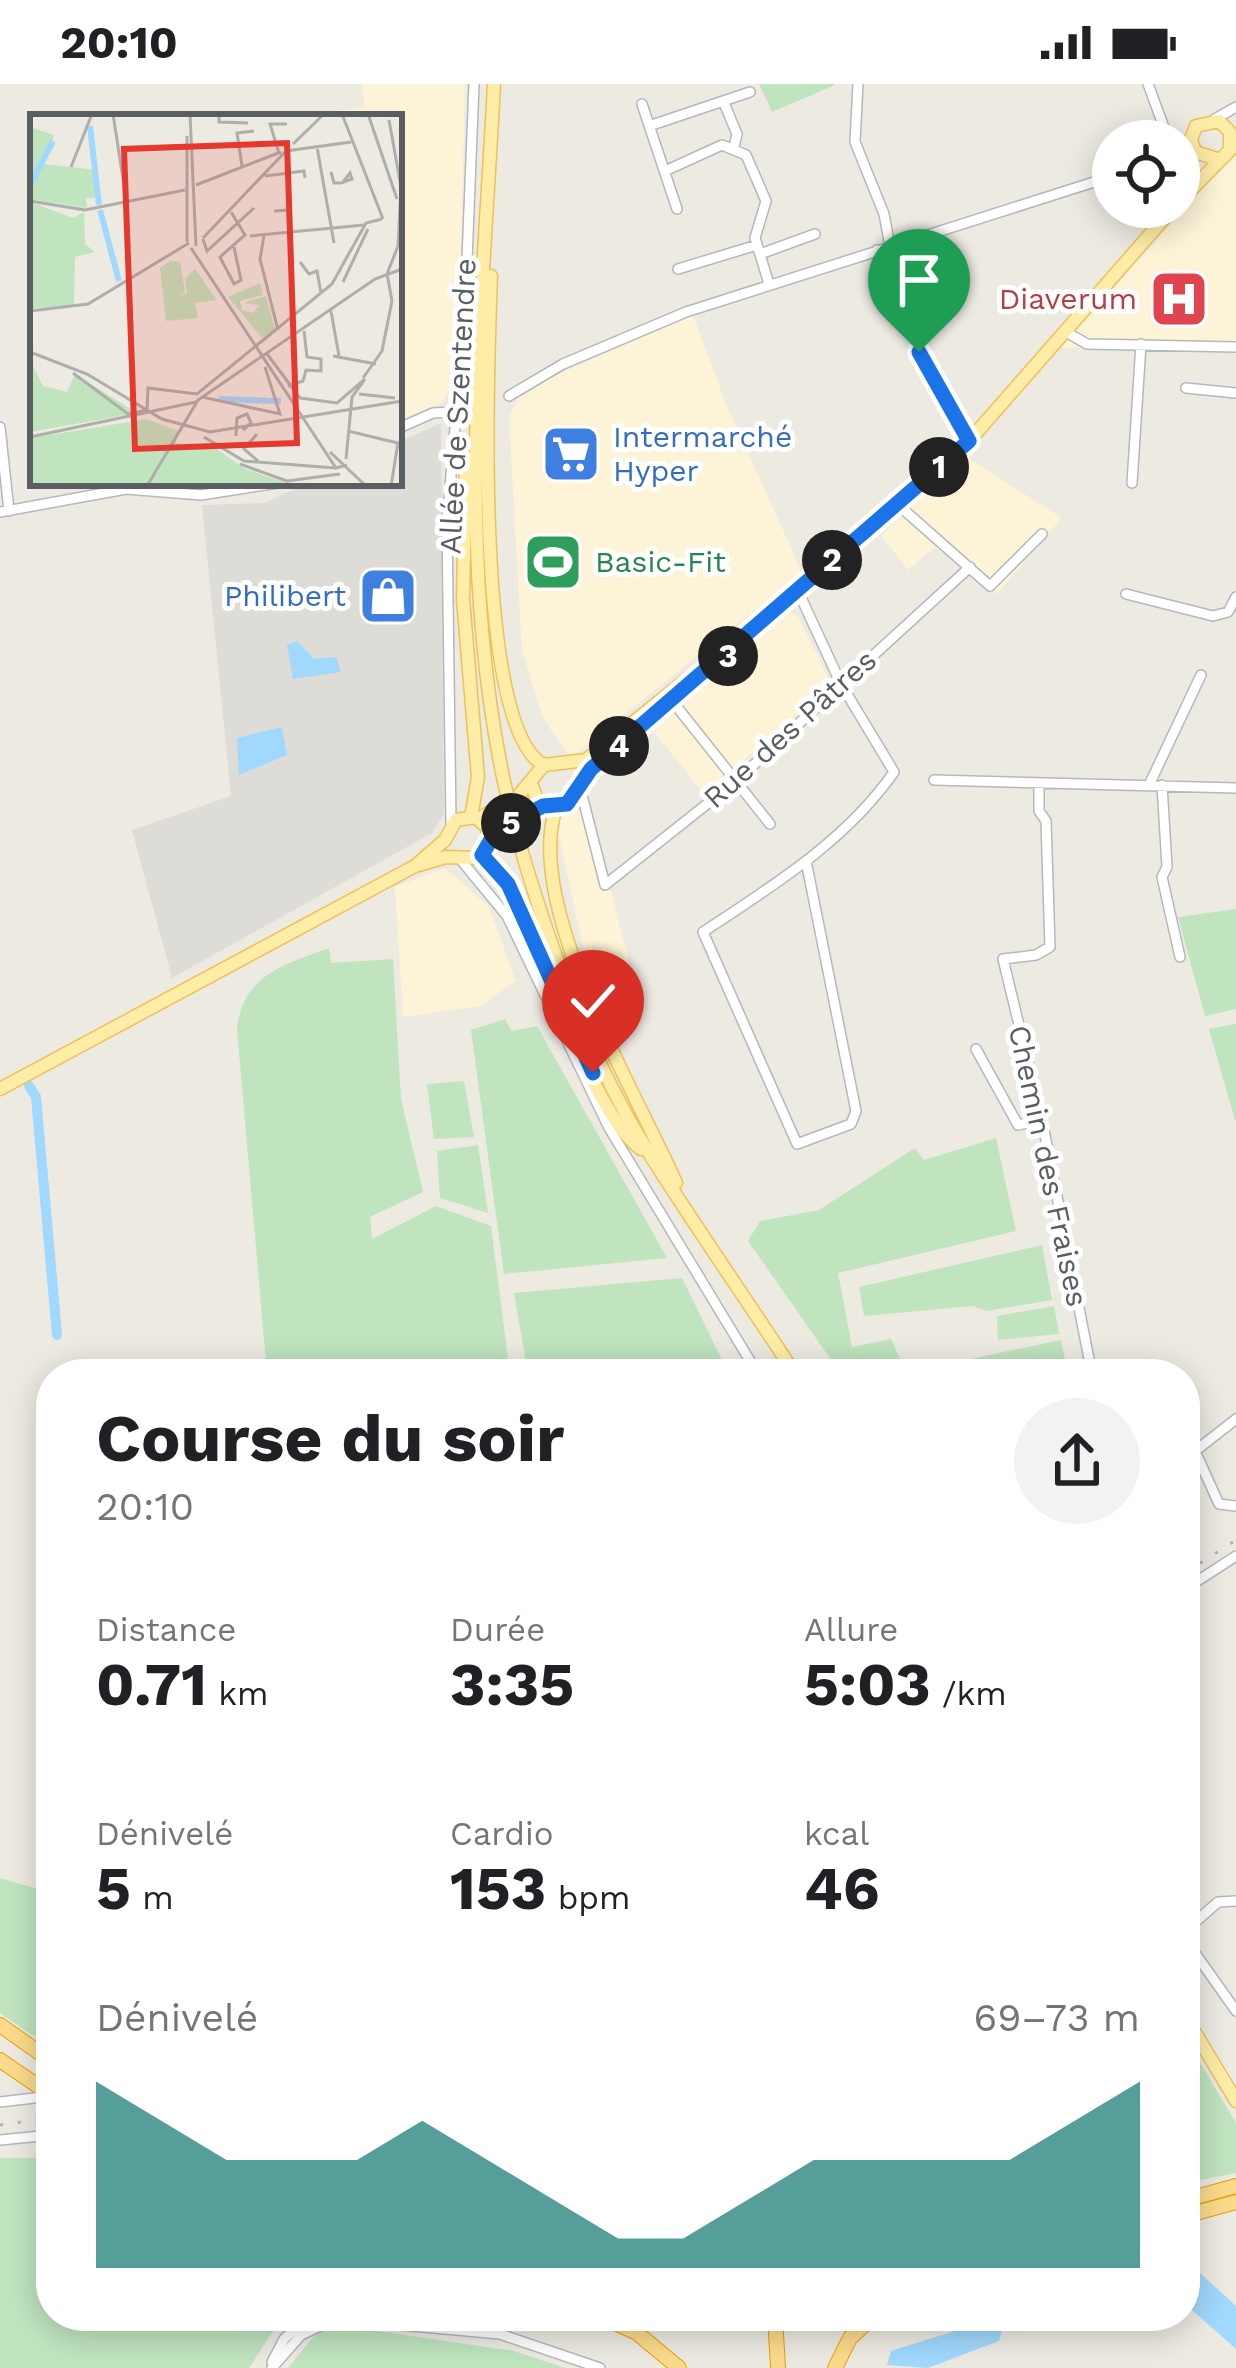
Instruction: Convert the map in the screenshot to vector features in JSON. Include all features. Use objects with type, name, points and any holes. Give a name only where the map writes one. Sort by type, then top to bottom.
[{"type":"highway","points":[[0,2025],[36,2050]]},
{"type":"highway","points":[[0,2060],[36,2085]]},
{"type":"highway","points":[[1200,2194],[1236,2186]]},
{"type":"highway","points":[[1200,2213],[1230,2204]]},
{"type":"highway","points":[[633,2331],[679,2368]]},
{"type":"highway","points":[[769,2368],[771,2331]]},
{"type":"highway","points":[[773,2331],[778,2368]]},
{"type":"highway","points":[[835,2368],[858,2331]]},
{"type":"main road","points":[[471,817],[478,777],[466,654],[463,521],[494,84]]},
{"type":"main road","points":[[1200,178],[1204,174],[1196,126],[1229,133]]},
{"type":"main road","points":[[1201,152],[1229,133]]},
{"type":"main road","points":[[486,236],[491,273],[488,500],[498,637],[523,747],[544,765],[566,766],[586,760],[644,720],[969,441],[1156,228]]},
{"type":"main road","points":[[478,356],[475,574],[504,782],[519,842],[581,1020],[648,1152],[785,1359]]},
{"type":"main road","points":[[415,866],[468,858],[490,838],[550,807],[576,790],[644,720]]},
{"type":"main road","points":[[0,1089],[415,866],[445,840],[452,823],[531,783],[544,765]]},
{"type":"main road","points":[[566,766],[576,790]]},
{"type":"main road","points":[[531,783],[550,807],[550,857],[581,980],[689,1212]]},
{"type":"main road","points":[[471,817],[490,838]]},
{"type":"main road","points":[[445,840],[508,884],[557,1000],[621,1123],[636,1147],[648,1152]]},
{"type":"main road","points":[[1200,2041],[1236,2102]]},
{"type":"street","name":"Allée de Szentendre","points":[[452,823],[447,524],[452,412],[465,310],[474,84]]},
{"type":"street","points":[[858,84],[855,142],[884,214],[890,246]]},
{"type":"street","points":[[1148,84],[1161,120]]},
{"type":"street","points":[[649,126],[750,92]]},
{"type":"street","points":[[724,103],[737,134],[734,147]]},
{"type":"street","points":[[642,104],[677,209]]},
{"type":"street","points":[[1229,133],[1236,107]]},
{"type":"street","points":[[665,171],[722,146],[734,147],[758,174],[766,201],[758,249],[769,284]]},
{"type":"street","points":[[509,396],[563,364],[769,284],[1092,183]]},
{"type":"street","points":[[678,269],[815,235]]},
{"type":"street","points":[[877,250],[896,307],[907,309]]},
{"type":"street","points":[[1066,332],[1087,344],[1236,347]]},
{"type":"street","points":[[1132,483],[1141,344]]},
{"type":"street","points":[[919,352],[969,441]]},
{"type":"street","points":[[1186,388],[1236,393]]},
{"type":"street","points":[[402,427],[433,413],[452,412]]},
{"type":"street","points":[[0,428],[4,512],[126,489],[201,495],[259,486]]},
{"type":"street","points":[[1126,447],[1135,434]]},
{"type":"street","points":[[896,503],[991,586],[1042,534]]},
{"type":"street","name":"Rue des Pâtres","points":[[576,790],[583,799],[605,885],[736,781],[970,567]]},
{"type":"street","points":[[798,591],[841,684],[893,772],[877,796],[806,861],[793,873],[703,932],[796,1144],[851,1124],[856,1111],[806,861]]},
{"type":"street","points":[[1126,594],[1213,616],[1228,612],[1236,597]]},
{"type":"street","points":[[1180,957],[1162,878],[1167,867],[1156,785],[1201,675]]},
{"type":"street","points":[[669,699],[770,824]]},
{"type":"street","points":[[934,780],[1236,788]]},
{"type":"street","name":"Chemin des Fraises","points":[[1039,784],[1039,811],[1046,821],[1050,947],[1036,956],[1003,958],[1042,1120],[1089,1359]]},
{"type":"street","points":[[453,800],[471,817]]},
{"type":"street","points":[[468,858],[474,877],[507,916],[609,1127],[749,1359]]},
{"type":"street","points":[[793,873],[812,882]]},
{"type":"street","points":[[976,1049],[1018,1125],[1042,1120]]},
{"type":"street","points":[[1200,1448],[1236,1419]]},
{"type":"street","points":[[1200,1460],[1219,1504],[1236,1506]]},
{"type":"street","points":[[1200,1579],[1236,1556]]},
{"type":"street","points":[[1200,1920],[1218,1902],[1236,1901]]},
{"type":"street","points":[[1200,1957],[1236,2011]]},
{"type":"street","points":[[0,2102],[36,2094]]},
{"type":"street","points":[[0,2140],[36,2136]]},
{"type":"street","points":[[271,2368],[293,2331]]},
{"type":"street","points":[[271,2368],[309,2331]]},
{"type":"street","points":[[476,2331],[500,2334]]},
{"type":"street","points":[[486,2331],[600,2368]]},
{"type":"shaded area","points":[[362,84],[465,84],[460,293],[449,390],[442,402],[402,420],[402,114],[320,114],[365,107]]},
{"type":"shaded area","points":[[1236,153],[1236,348],[1061,348],[1167,228],[1200,228],[1200,190]]},
{"type":"shaded area","points":[[693,315],[726,404],[802,572],[570,758],[543,718],[522,650],[509,418],[522,390]]},
{"type":"shaded area","points":[[441,423],[444,814],[432,833],[172,978],[132,830],[231,796],[202,505],[264,503],[301,486],[402,486],[402,441]]},
{"type":"shaded area","points":[[963,455],[1062,518],[997,594],[935,547],[908,570],[881,536]]},
{"type":"shaded area","points":[[788,612],[798,616],[828,677],[823,692],[704,794],[651,728]]},
{"type":"shaded area","points":[[574,808],[591,813],[631,969],[590,979],[556,823]]},
{"type":"shaded area","points":[[445,868],[489,907],[516,981],[480,1006],[403,1017],[395,887]]},
{"type":"green space","points":[[759,84],[834,84],[835,85],[772,112]]},
{"type":"green space","points":[[1236,909],[1236,1009],[1205,1016],[1178,917]]},
{"type":"green space","points":[[329,948],[331,963],[393,959],[401,1099],[423,1192],[370,1217],[372,1239],[436,1206],[491,1226],[508,1359],[266,1359],[237,1029],[247,996],[281,967]]},
{"type":"green space","points":[[505,1019],[512,1031],[537,1026],[667,1258],[504,1274],[471,1030]]},
{"type":"green space","points":[[1236,1024],[1236,1120],[1235,1120],[1209,1029]]},
{"type":"green space","points":[[464,1081],[474,1137],[434,1139],[427,1084]]},
{"type":"green space","points":[[996,1138],[1016,1231],[838,1273],[852,1347],[891,1339],[900,1359],[831,1359],[748,1241],[760,1221],[819,1210],[915,1148],[924,1160]]},
{"type":"green space","points":[[478,1145],[488,1213],[440,1198],[437,1151]]},
{"type":"green space","points":[[1042,1245],[1052,1300],[987,1311],[973,1306],[864,1316],[859,1287]]},
{"type":"green space","points":[[682,1278],[722,1359],[525,1359],[514,1293]]},
{"type":"green space","points":[[1054,1306],[1059,1334],[998,1340],[997,1316]]},
{"type":"green space","points":[[1061,1340],[1065,1359],[971,1359]]},
{"type":"green space","points":[[0,1878],[36,1889],[36,2038],[0,2013]]},
{"type":"green space","points":[[1200,2062],[1236,2123],[1236,2173],[1200,2180]]},
{"type":"green space","points":[[0,2158],[36,2158],[36,2331],[273,2331],[249,2368],[0,2368]]},
{"type":"green space","points":[[378,2331],[514,2351],[565,2368],[288,2368],[315,2335]]},
{"type":"water","points":[[297,641],[314,659],[336,657],[341,672],[293,679],[287,645]]},
{"type":"water","points":[[282,727],[287,755],[239,775],[237,738]]},
{"type":"water","points":[[1200,2273],[1236,2306],[1236,2349],[1200,2317]]},
{"type":"water","points":[[955,2331],[1002,2331],[999,2341],[928,2368],[887,2365],[891,2351]]},
{"type":"waterway","points":[[29,1086],[36,1097],[57,1335]]},
{"type":"railway","points":[[1200,1563],[1236,1540]]},
{"type":"railway","points":[[0,2125],[36,2120]]},
{"type":"place","name":"Diaverum","points":[[1179,299]]},
{"type":"place","name":"Intermarché Hyper","points":[[571,454]]},
{"type":"place","name":"Basic-Fit","points":[[553,562]]},
{"type":"place","name":"Philibert","points":[[388,596]]},
{"type":"route","points":[[593,1073],[502,872],[482,855],[496,831],[543,806],[567,804],[591,769],[736,649],[969,441],[919,352]]}]
